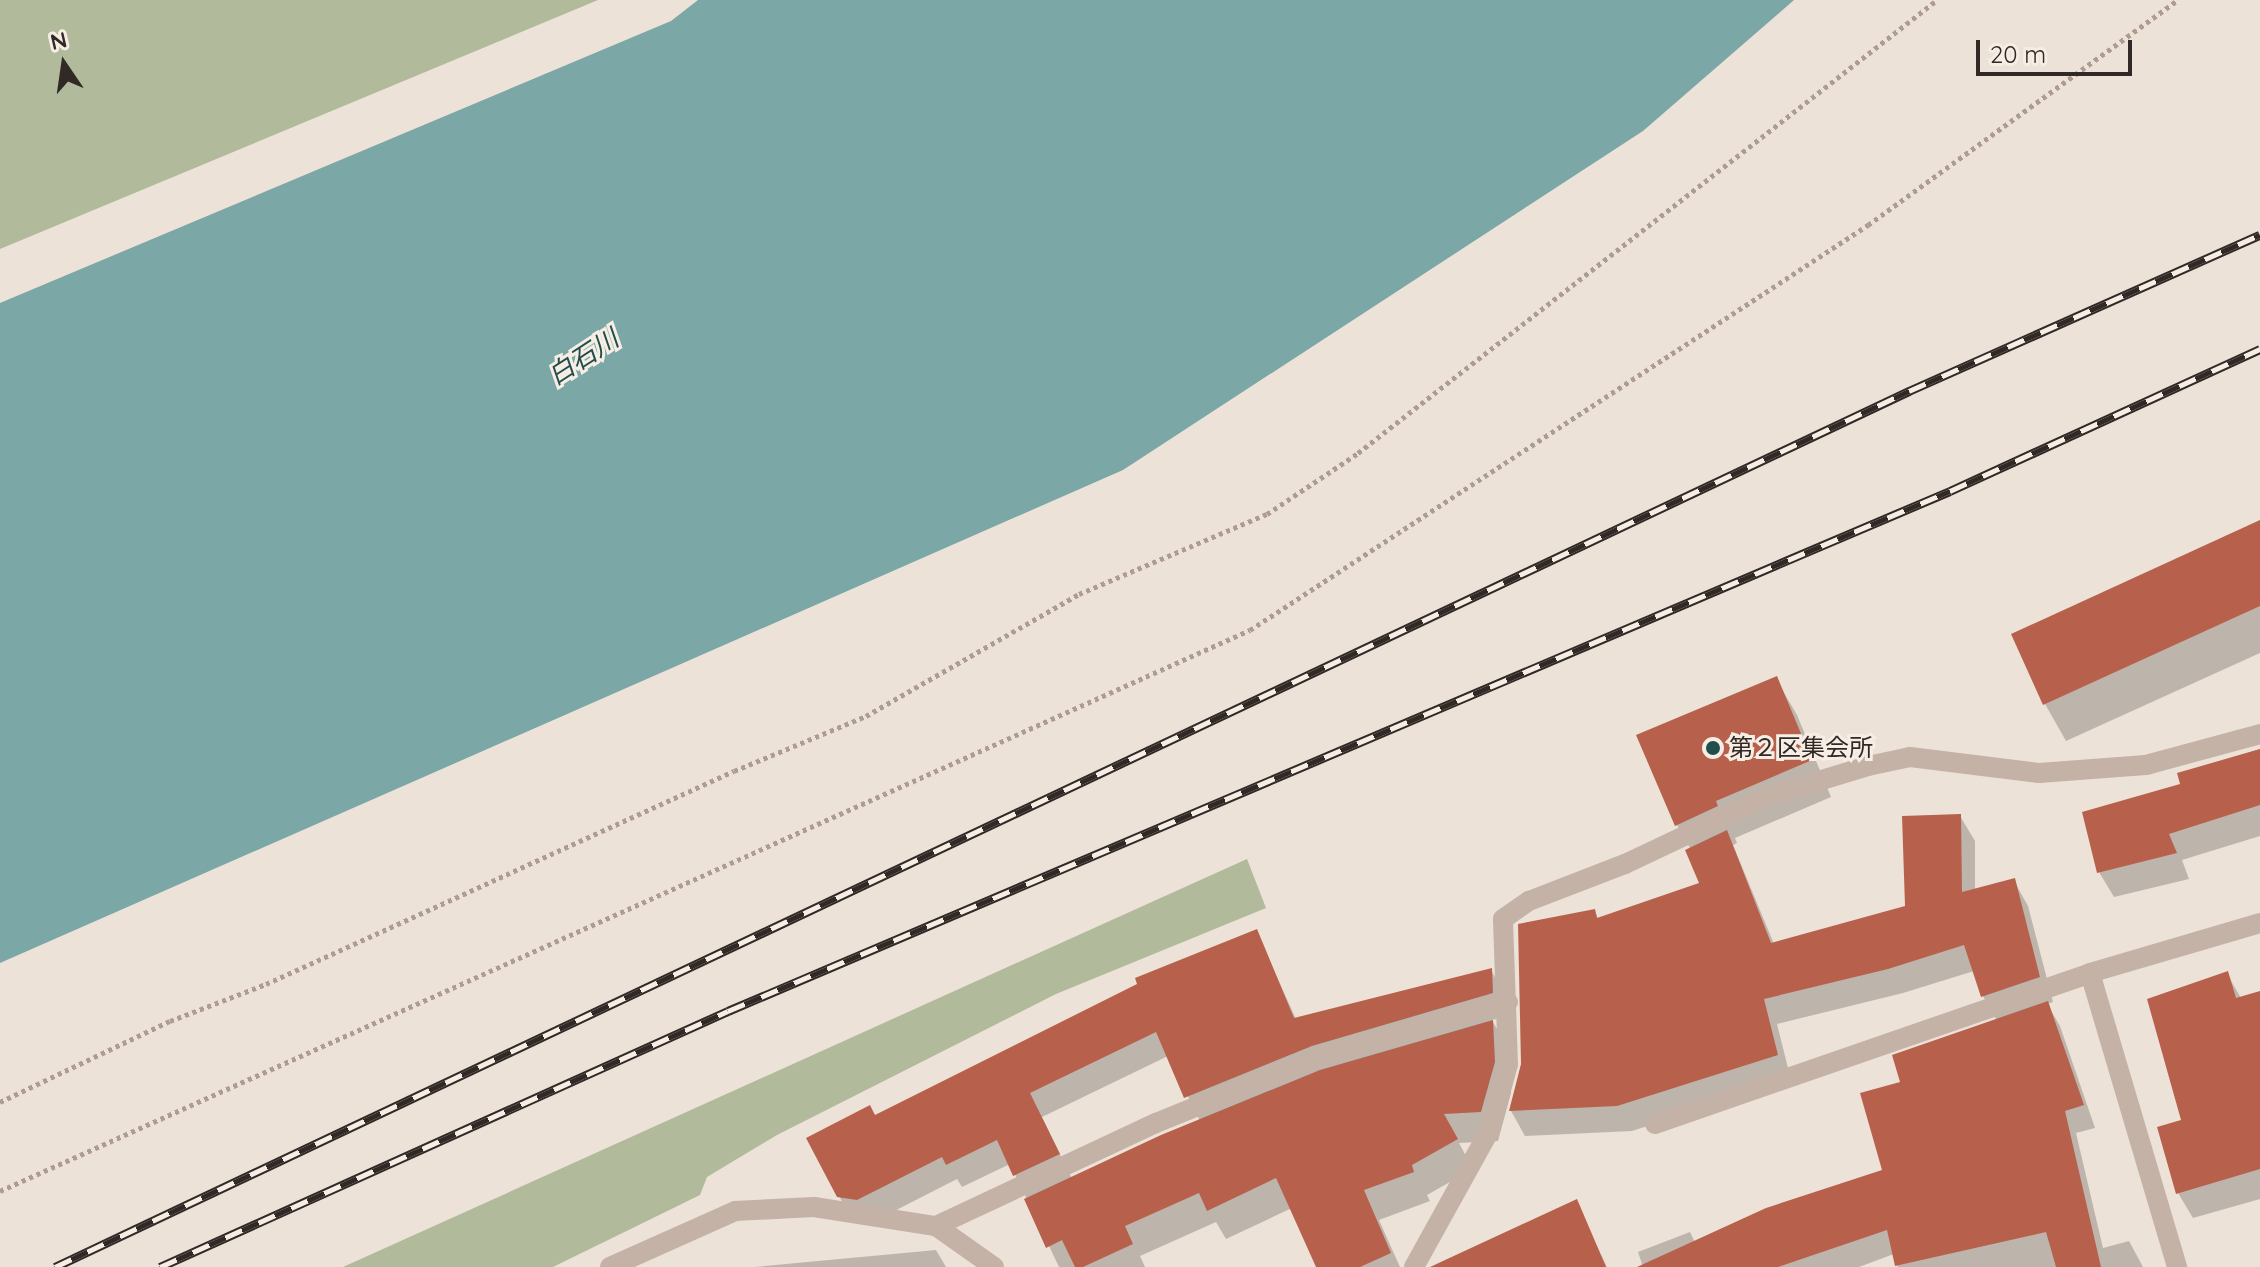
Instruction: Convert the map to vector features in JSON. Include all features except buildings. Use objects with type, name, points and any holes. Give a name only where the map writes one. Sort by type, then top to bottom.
[{"type":"street","points":[[1414,1267],[1490,1130],[1508,1064],[1503,919],[1529,901],[1625,864],[1769,796],[1868,766],[1910,757],[2039,773],[2146,765],[2260,734]]},
{"type":"street","points":[[1655,1124],[2090,973],[2260,923]]},
{"type":"street","points":[[2090,973],[2177,1267]]},
{"type":"street","points":[[936,1226],[1156,1123],[1316,1058],[1508,1002]]},
{"type":"street","points":[[610,1267],[735,1211],[814,1207],[936,1226],[994,1267]]},
{"type":"path","points":[[0,1102],[170,1021],[266,984],[734,771],[866,716],[1079,594],[1267,514],[1358,453],[1937,0]]},
{"type":"path","points":[[0,1191],[1250,630],[1868,225],[2178,0]]},
{"type":"green space","points":[[0,0],[598,0],[0,249]]},
{"type":"green space","points":[[1247,859],[1266,908],[1056,994],[777,1135],[707,1177],[700,1195],[553,1267],[343,1267]]},
{"type":"water","name":"白石川","points":[[698,0],[1794,0],[1643,131],[1123,470],[0,963],[0,303],[671,21]]},
{"type":"railway","points":[[55,1267],[1909,391],[2260,235]]},
{"type":"railway","points":[[160,1267],[728,1011],[1950,491],[2260,349]]},
{"type":"place","name":"第２区集会所","points":[[1713,748]]}]
